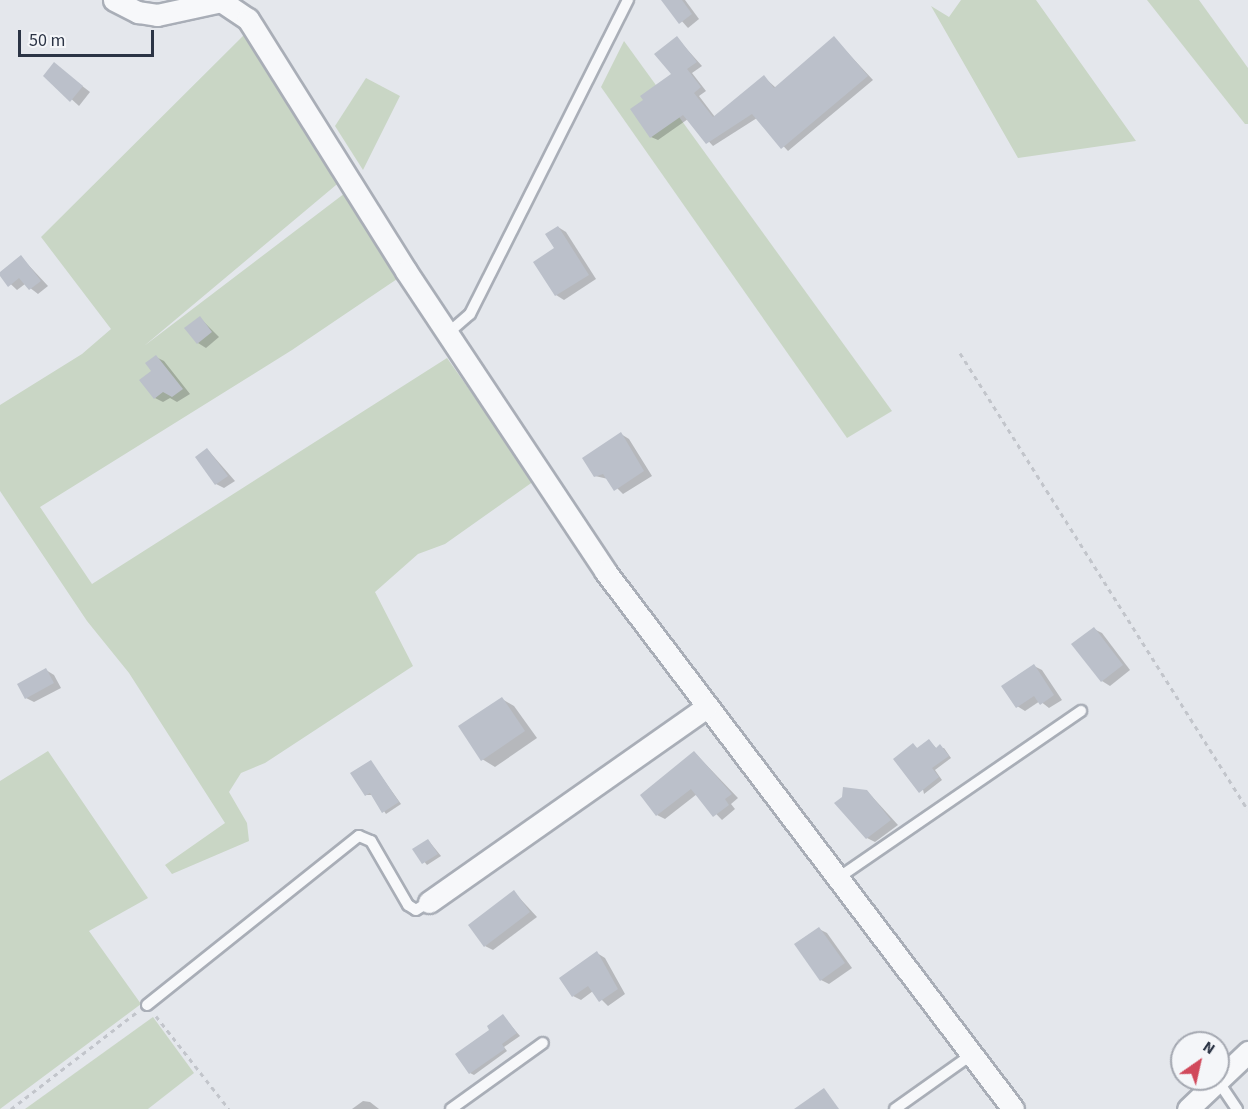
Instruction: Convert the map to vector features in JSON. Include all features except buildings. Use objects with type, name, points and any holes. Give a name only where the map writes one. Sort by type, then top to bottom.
[{"type":"street","points":[[114,0],[138,12],[157,15],[221,1],[248,18],[447,334],[605,571],[1013,1109]]},
{"type":"street","points":[[429,902],[706,707]]},
{"type":"street","points":[[1230,1069],[1248,1052]]},
{"type":"street","points":[[1188,1109],[1207,1091]]},
{"type":"lane","points":[[447,334],[470,314],[628,0]]},
{"type":"lane","points":[[838,878],[1081,711]]},
{"type":"lane","points":[[147,1005],[359,836],[371,841],[408,905],[416,910],[429,902]]},
{"type":"lane","points":[[451,1109],[543,1043]]},
{"type":"lane","points":[[895,1109],[971,1055]]},
{"type":"lane","points":[[1225,1091],[1237,1109]]},
{"type":"path","points":[[960,353],[1248,810]]},
{"type":"path","points":[[11,1109],[147,1005],[229,1109]]},
{"type":"green space","points":[[961,0],[1036,0],[1136,141],[1018,158],[931,6],[949,17]]},
{"type":"green space","points":[[1147,0],[1199,0],[1248,68],[1248,124],[1245,124]]},
{"type":"green space","points":[[249,30],[342,180],[144,346],[349,190],[400,277],[292,350],[40,507],[92,584],[447,358],[534,481],[445,544],[418,554],[375,592],[413,666],[265,763],[241,773],[229,792],[247,823],[249,841],[172,874],[165,865],[225,823],[129,673],[87,621],[0,491],[0,405],[82,354],[111,329],[41,237]]},
{"type":"green space","points":[[624,41],[892,411],[847,438],[601,87]]},
{"type":"green space","points":[[366,78],[400,96],[363,170],[335,126]]},
{"type":"green space","points":[[48,751],[148,898],[89,931],[141,1004],[0,1109],[0,781]]},
{"type":"green space","points":[[153,1017],[194,1073],[148,1109],[25,1109]]}]
